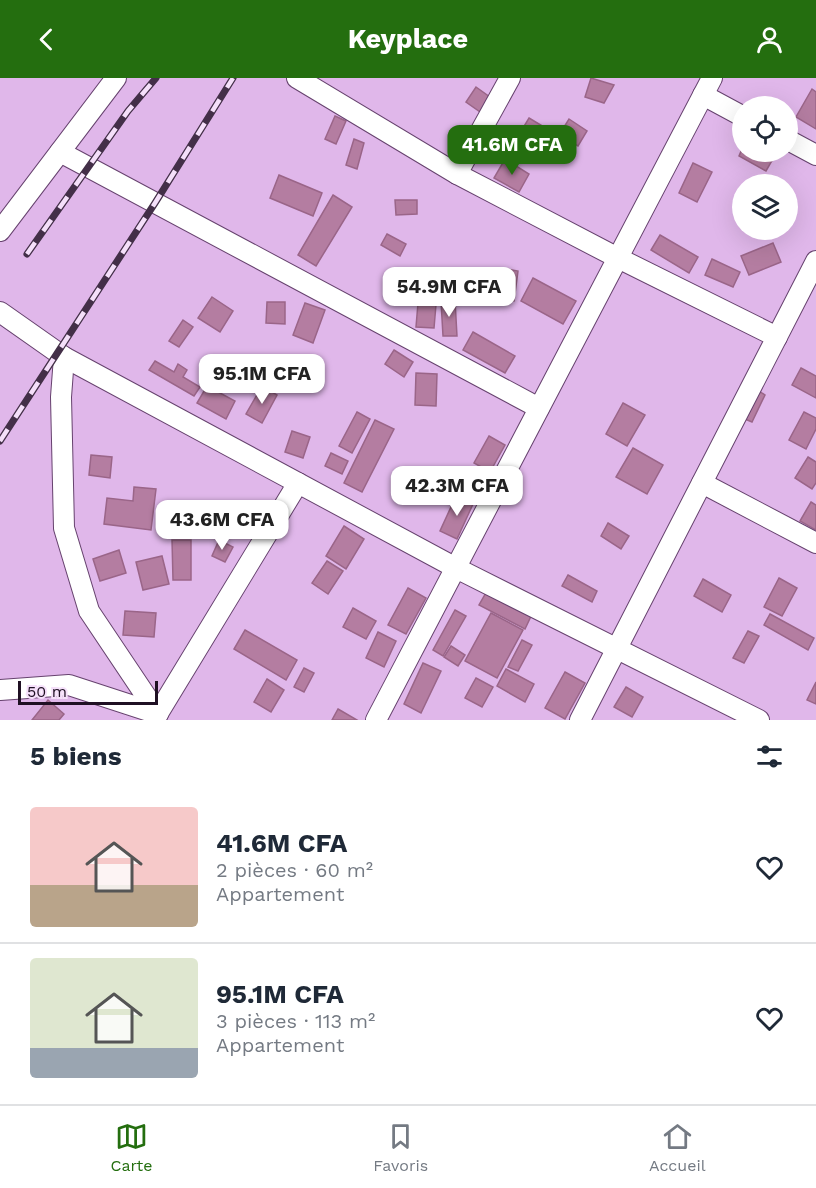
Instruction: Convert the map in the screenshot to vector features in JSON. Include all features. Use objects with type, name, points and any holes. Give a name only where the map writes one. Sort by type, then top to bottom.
[{"type":"street","points":[[297,78],[457,174],[777,337]]},
{"type":"street","points":[[457,174],[510,78]]},
{"type":"street","points":[[0,231],[113,79]]},
{"type":"street","points":[[376,720],[707,86],[732,107]]},
{"type":"street","points":[[798,145],[816,155]]},
{"type":"street","points":[[60,152],[539,408]]},
{"type":"street","points":[[580,720],[816,261]]},
{"type":"street","points":[[0,312],[64,357],[456,568],[759,720]]},
{"type":"street","points":[[64,357],[61,397],[64,528],[89,611],[159,718]]},
{"type":"street","points":[[159,718],[298,483]]},
{"type":"street","points":[[702,483],[816,543]]},
{"type":"street","points":[[0,690],[69,685],[159,718]]},
{"type":"building","points":[[591,78],[614,85],[604,103],[585,97]]},
{"type":"building","points":[[476,87],[494,100],[483,114],[466,102]]},
{"type":"building","points":[[812,89],[816,92],[816,129],[798,118],[798,114]]},
{"type":"building","points":[[335,116],[346,121],[336,144],[325,139]]},
{"type":"building","points":[[529,118],[554,133],[548,143],[523,128]]},
{"type":"building","points":[[569,119],[587,131],[578,146],[559,135]]},
{"type":"building","points":[[354,139],[364,143],[357,169],[346,165]]},
{"type":"building","points":[[505,159],[529,174],[519,192],[494,178]]},
{"type":"building","points":[[750,162],[771,162],[766,171]]},
{"type":"building","points":[[693,163],[712,172],[697,202],[679,193]]},
{"type":"building","points":[[279,175],[322,193],[313,216],[270,198]]},
{"type":"building","points":[[333,195],[352,207],[316,266],[298,255]]},
{"type":"building","points":[[395,200],[417,200],[417,214],[396,215]]},
{"type":"building","points":[[387,234],[406,244],[400,256],[381,245]]},
{"type":"building","points":[[660,235],[698,257],[689,273],[651,250]]},
{"type":"building","points":[[773,243],[781,262],[749,275],[741,256]]},
{"type":"building","points":[[712,259],[740,272],[733,287],[705,275]]},
{"type":"building","points":[[507,269],[518,271],[514,301],[502,299]]},
{"type":"building","points":[[533,278],[576,301],[563,324],[521,301]]},
{"type":"building","points":[[500,279],[501,299],[462,300],[461,280]]},
{"type":"building","points":[[419,291],[437,293],[434,328],[416,327]]},
{"type":"building","points":[[212,297],[233,311],[220,332],[198,318]]},
{"type":"building","points":[[455,300],[457,336],[443,336],[441,301]]},
{"type":"building","points":[[267,302],[285,302],[285,324],[266,323]]},
{"type":"building","points":[[305,303],[325,310],[313,343],[293,335]]},
{"type":"building","points":[[183,320],[193,327],[179,347],[169,341]]},
{"type":"building","points":[[473,332],[515,356],[505,373],[463,350]]},
{"type":"building","points":[[394,350],[413,362],[404,377],[385,364]]},
{"type":"building","points":[[155,361],[174,372],[178,364],[187,370],[183,377],[200,387],[194,396],[149,370]]},
{"type":"building","points":[[255,362],[289,374],[283,391],[249,378]]},
{"type":"building","points":[[801,368],[816,376],[816,398],[792,385]]},
{"type":"building","points":[[416,373],[437,374],[436,406],[415,405]]},
{"type":"building","points":[[207,386],[235,401],[226,419],[197,403]]},
{"type":"building","points":[[262,386],[277,395],[262,423],[246,414]]},
{"type":"building","points":[[759,391],[765,395],[752,422],[745,419]]},
{"type":"building","points":[[623,403],[645,415],[627,446],[606,434]]},
{"type":"building","points":[[357,412],[370,419],[352,453],[339,446]]},
{"type":"building","points":[[804,412],[816,418],[816,429],[806,449],[789,440]]},
{"type":"building","points":[[375,420],[394,429],[362,492],[344,483]]},
{"type":"building","points":[[292,431],[310,437],[303,458],[285,452]]},
{"type":"building","points":[[489,436],[505,445],[490,472],[474,463]]},
{"type":"building","points":[[633,448],[663,465],[647,494],[616,477]]},
{"type":"building","points":[[331,453],[348,461],[342,474],[325,466]]},
{"type":"building","points":[[91,455],[112,457],[110,478],[89,475]]},
{"type":"building","points":[[808,457],[816,462],[816,483],[812,489],[795,478]]},
{"type":"building","points":[[134,487],[156,489],[151,530],[104,524],[107,498],[133,501]]},
{"type":"building","points":[[456,496],[473,504],[457,539],[440,531]]},
{"type":"building","points":[[811,502],[816,505],[816,530],[800,521]]},
{"type":"building","points":[[202,513],[223,515],[222,530],[201,528]]},
{"type":"building","points":[[608,523],[629,536],[621,549],[601,536]]},
{"type":"building","points":[[344,526],[364,539],[346,569],[326,556]]},
{"type":"building","points":[[172,540],[191,540],[191,580],[173,580]]},
{"type":"building","points":[[219,540],[233,547],[225,562],[212,556]]},
{"type":"building","points":[[119,550],[126,573],[100,581],[93,559]]},
{"type":"building","points":[[162,556],[169,584],[143,590],[136,562]]},
{"type":"building","points":[[327,561],[343,571],[328,594],[312,583]]},
{"type":"building","points":[[568,575],[597,591],[592,602],[562,586]]},
{"type":"building","points":[[779,578],[797,588],[782,616],[764,607]]},
{"type":"building","points":[[703,579],[731,595],[722,612],[694,596]]},
{"type":"building","points":[[408,588],[426,598],[406,634],[388,625]]},
{"type":"building","points":[[487,591],[532,614],[525,629],[479,605]]},
{"type":"building","points":[[353,608],[376,621],[366,639],[343,627]]},
{"type":"building","points":[[455,610],[466,616],[443,656],[433,650]]},
{"type":"building","points":[[125,611],[156,613],[154,637],[123,635]]},
{"type":"building","points":[[491,613],[523,630],[497,678],[465,661]]},
{"type":"building","points":[[770,614],[814,638],[808,650],[764,625]]},
{"type":"building","points":[[245,630],[297,660],[286,680],[234,649]]},
{"type":"building","points":[[748,631],[759,636],[744,663],[733,658]]},
{"type":"building","points":[[378,632],[396,641],[384,667],[366,658]]},
{"type":"building","points":[[522,640],[532,645],[518,671],[508,667]]},
{"type":"building","points":[[451,646],[465,655],[458,666],[444,657]]},
{"type":"building","points":[[423,663],[441,671],[421,713],[404,704]]},
{"type":"building","points":[[304,668],[314,673],[304,692],[294,687]]},
{"type":"building","points":[[506,669],[534,684],[525,702],[497,686]]},
{"type":"building","points":[[565,672],[585,683],[565,719],[545,708]]},
{"type":"building","points":[[476,678],[493,687],[482,707],[465,698]]},
{"type":"building","points":[[267,679],[284,690],[271,712],[254,702]]},
{"type":"building","points":[[816,682],[816,704],[807,700]]},
{"type":"building","points":[[626,687],[643,697],[632,717],[614,707]]},
{"type":"building","points":[[48,700],[64,714],[59,720],[32,720]]},
{"type":"building","points":[[338,709],[357,720],[332,720]]},
{"type":"railway","points":[[27,254],[128,111],[156,78]]},
{"type":"railway","points":[[0,441],[155,203],[233,78]]}]
